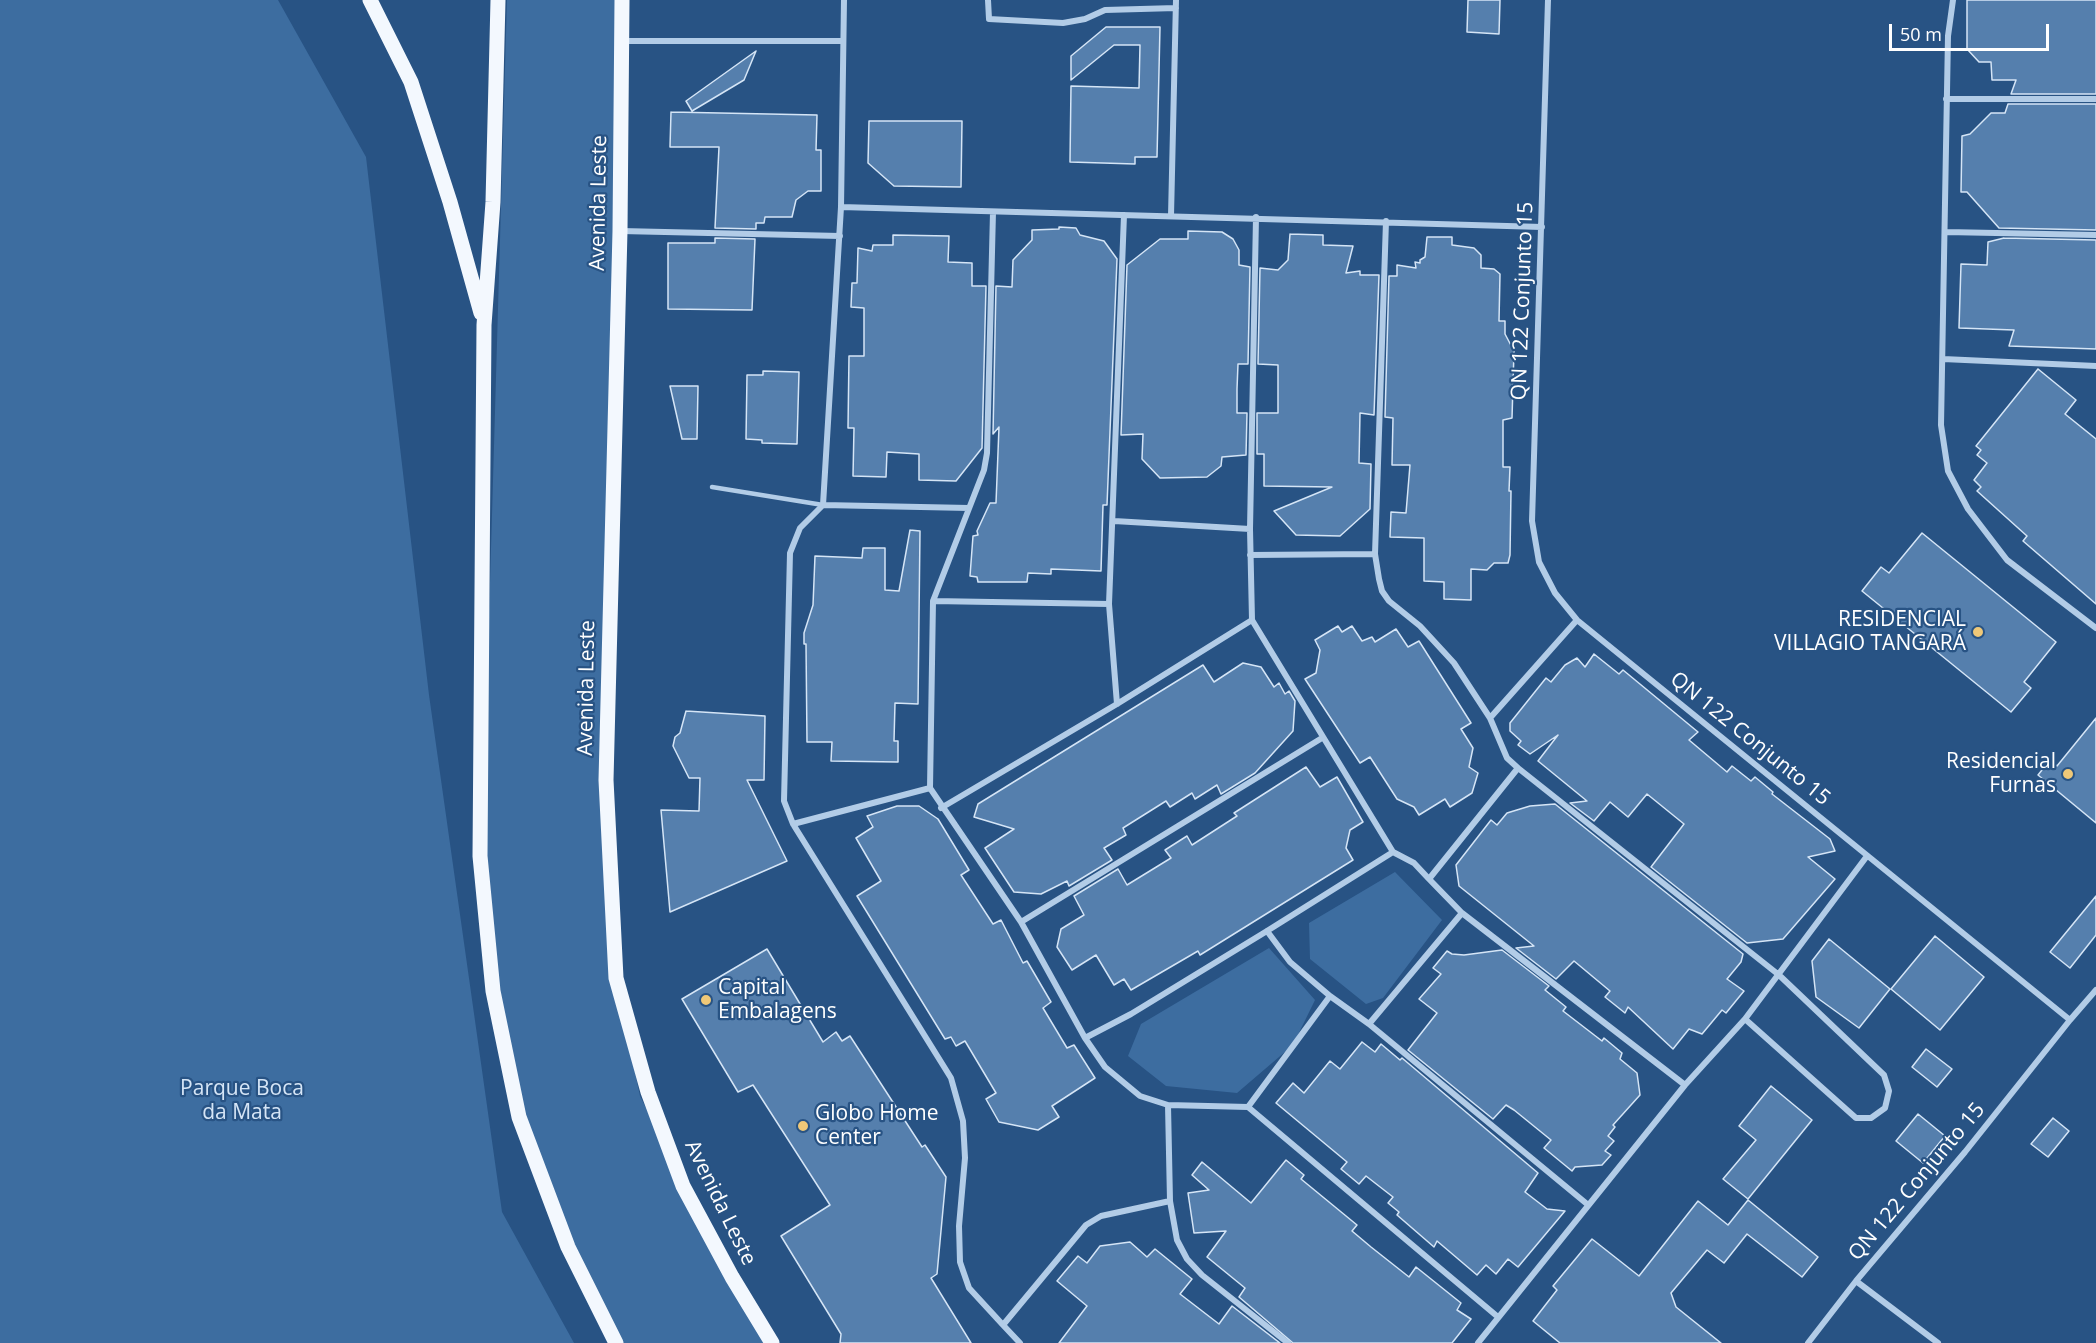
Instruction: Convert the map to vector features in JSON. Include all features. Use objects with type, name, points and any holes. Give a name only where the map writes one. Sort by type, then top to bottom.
[{"type":"main road","points":[[370,0],[411,82],[450,202],[484,325]]},
{"type":"main road","points":[[498,0],[493,202],[484,325],[480,856],[494,991],[519,1117],[568,1247],[616,1343]]},
{"type":"main road","name":"Avenida Leste","points":[[622,0],[620,231],[606,780],[616,978],[648,1092],[683,1185],[732,1277],[772,1343]]},
{"type":"street","points":[[844,0],[840,236],[823,505],[800,528],[790,554],[784,801],[793,824],[951,1078],[963,1121],[965,1158],[958,1226],[960,1262],[969,1288],[1020,1343]]},
{"type":"street","points":[[988,0],[989,19],[1064,23],[1085,19],[1105,10],[1176,8]]},
{"type":"street","points":[[1171,216],[1176,0]]},
{"type":"street","name":"QN 122 Conjunto 15","points":[[1548,0],[1532,521],[1539,562],[1556,592],[1576,620],[2070,1020],[1808,1343]]},
{"type":"street","points":[[1953,0],[1948,36],[1946,99],[1946,232],[1941,425],[1948,471],[1968,509],[2007,560],[2096,628]]},
{"type":"street","points":[[621,41],[842,41]]},
{"type":"street","points":[[1946,99],[2096,99]]},
{"type":"street","points":[[841,207],[1256,217],[1542,227]]},
{"type":"street","points":[[993,212],[987,453],[984,471],[933,601],[930,788],[941,808],[1020,922],[1085,1038],[1105,1067],[1120,1082],[1140,1096],[1168,1105],[1248,1107],[1498,1317]]},
{"type":"street","points":[[1117,704],[1110,604],[1124,215]]},
{"type":"street","points":[[1256,217],[1250,529],[1252,620],[1393,852],[1414,863],[1462,913],[1685,1085]]},
{"type":"street","points":[[1386,221],[1375,554],[1382,591],[1389,601],[1420,626],[1441,648],[1490,718],[1507,758],[1779,975],[1884,1075],[1889,1091],[1885,1108],[1871,1118],[1856,1118],[1745,1018]]},
{"type":"street","points":[[620,231],[840,236]]},
{"type":"street","points":[[1946,232],[2096,235]]},
{"type":"street","points":[[1943,360],[2096,366]]},
{"type":"street","points":[[823,505],[969,508]]},
{"type":"street","points":[[1114,521],[1250,529]]},
{"type":"street","points":[[1250,555],[1375,554]]},
{"type":"street","points":[[933,601],[1110,604]]},
{"type":"street","points":[[941,808],[1117,704],[1252,620]]},
{"type":"street","points":[[1490,718],[1576,620]]},
{"type":"street","points":[[1020,922],[1322,738]]},
{"type":"street","points":[[1429,879],[1518,768]]},
{"type":"street","points":[[793,824],[930,788]]},
{"type":"street","points":[[1085,1038],[1131,1014],[1267,932],[1393,852]]},
{"type":"street","points":[[1478,1343],[1587,1204],[1685,1085],[1745,1018],[1867,856]]},
{"type":"street","points":[[1369,1024],[1462,913]]},
{"type":"street","points":[[1267,932],[1290,962],[1330,996],[1369,1024],[1587,1204]]},
{"type":"street","points":[[2070,1020],[2096,990]]},
{"type":"street","points":[[1248,1107],[1330,996]]},
{"type":"street","points":[[1168,1105],[1170,1202],[1178,1240],[1186,1259],[1202,1275],[1288,1343]]},
{"type":"street","points":[[1003,1325],[1086,1225],[1101,1216],[1170,1202]]},
{"type":"street","points":[[1856,1281],[1938,1343]]},
{"type":"lane","points":[[712,487],[823,505]]},
{"type":"green space","name":"Parque Boca da Mata","points":[[0,0],[278,0],[366,157],[429,695],[502,1212],[574,1343],[0,1343]]},
{"type":"green space","points":[[507,0],[624,0],[605,781],[615,978],[640,1096],[731,1278],[776,1343],[609,1343],[516,1118],[482,857]]},
{"type":"green space","points":[[1395,872],[1442,920],[1383,998],[1366,1004],[1310,959],[1309,923]]},
{"type":"green space","points":[[1269,948],[1315,1000],[1293,1045],[1237,1093],[1166,1086],[1128,1056],[1141,1024]]},
{"type":"building","points":[[1468,0],[1500,0],[1499,34],[1467,32]]},
{"type":"building","points":[[1967,0],[2096,0],[2096,94],[2011,94],[2016,80],[1992,80],[1991,62],[1979,62],[1967,49]]},
{"type":"building","points":[[1106,27],[1160,27],[1157,157],[1135,157],[1135,164],[1070,162],[1071,86],[1139,88],[1140,45],[1114,45],[1071,80],[1071,56]]},
{"type":"building","points":[[756,51],[744,80],[692,111],[686,101]]},
{"type":"building","points":[[2008,104],[2096,104],[2096,230],[1999,228],[1967,192],[1961,192],[1962,136],[1970,134],[1991,113],[2005,113]]},
{"type":"building","points":[[671,112],[817,115],[816,150],[821,150],[821,191],[808,191],[796,200],[792,217],[765,217],[764,223],[756,223],[756,229],[715,228],[719,147],[670,147]]},
{"type":"building","points":[[869,121],[962,121],[961,187],[894,186],[868,163]]},
{"type":"building","points":[[1059,227],[1076,228],[1080,235],[1104,241],[1117,259],[1107,505],[1103,505],[1101,571],[1051,569],[1051,574],[1028,573],[1027,582],[978,582],[977,577],[970,576],[973,536],[978,535],[977,531],[990,503],[996,503],[999,427],[993,434],[996,286],[1012,287],[1013,260],[1032,240],[1032,230],[1059,229]]},
{"type":"building","points":[[1188,231],[1222,232],[1233,239],[1239,250],[1239,265],[1250,267],[1248,364],[1238,364],[1237,389],[1237,413],[1247,413],[1246,455],[1222,457],[1221,466],[1207,477],[1160,478],[1142,459],[1143,434],[1121,435],[1127,265],[1160,239],[1188,239]]},
{"type":"building","points":[[1290,234],[1323,235],[1323,245],[1353,246],[1346,273],[1360,271],[1360,275],[1379,275],[1374,415],[1360,413],[1359,463],[1371,464],[1370,509],[1340,536],[1296,535],[1274,511],[1332,487],[1264,486],[1264,454],[1257,454],[1257,413],[1278,413],[1278,365],[1258,364],[1260,268],[1278,270],[1288,260]]},
{"type":"building","points":[[893,235],[949,236],[948,262],[972,263],[972,286],[986,286],[982,448],[956,481],[919,480],[919,454],[887,452],[886,477],[853,476],[854,428],[848,428],[849,356],[864,356],[864,308],[851,307],[852,283],[857,283],[858,248],[872,251],[873,245],[893,245]]},
{"type":"building","points":[[1427,237],[1452,237],[1452,245],[1474,248],[1481,255],[1481,268],[1494,269],[1500,274],[1499,321],[1505,321],[1505,334],[1514,351],[1512,418],[1503,420],[1503,467],[1510,467],[1510,555],[1508,563],[1494,563],[1487,570],[1471,569],[1471,600],[1444,599],[1444,582],[1424,581],[1424,538],[1390,537],[1391,512],[1406,513],[1410,465],[1392,465],[1393,418],[1385,417],[1389,276],[1397,276],[1397,265],[1416,268],[1415,262],[1420,263],[1420,260],[1425,257]]},
{"type":"building","points":[[715,238],[755,239],[752,310],[668,309],[668,243],[715,243]]},
{"type":"building","points":[[2004,238],[2096,240],[2096,349],[2009,346],[2014,330],[1959,328],[1961,264],[1987,265],[1988,242]]},
{"type":"building","points":[[2038,369],[2076,400],[2065,414],[2096,439],[2096,604],[2023,541],[2027,536],[1977,491],[1981,487],[1974,480],[1987,463],[1977,455],[1981,450],[1976,446]]},
{"type":"building","points":[[763,371],[799,372],[797,444],[762,443],[762,440],[746,439],[747,375],[763,375]]},
{"type":"building","points":[[670,386],[698,386],[697,439],[682,439]]},
{"type":"building","points":[[910,530],[920,531],[918,704],[895,703],[894,741],[898,741],[898,762],[831,761],[832,742],[807,742],[804,633],[813,605],[815,556],[862,558],[863,548],[885,548],[885,590],[899,591]]},
{"type":"building","name":"RESIDENCIAL VILLAGIO TANGARÁ","points":[[1922,533],[2056,642],[2024,682],[2031,688],[2011,712],[1862,591],[1881,567],[1889,573]]},
{"type":"building","points":[[1338,626],[1342,632],[1352,626],[1362,641],[1372,637],[1375,642],[1396,629],[1408,647],[1419,641],[1471,723],[1461,729],[1473,748],[1469,767],[1478,773],[1472,793],[1450,807],[1445,799],[1419,815],[1414,807],[1397,799],[1370,757],[1360,763],[1305,679],[1316,673],[1320,650],[1315,640]]},
{"type":"building","points":[[1594,654],[1619,674],[1623,670],[1698,732],[1689,740],[1727,772],[1732,766],[1751,781],[1755,777],[1773,792],[1772,794],[1830,839],[1835,851],[1808,857],[1835,879],[1783,939],[1747,943],[1651,867],[1684,824],[1647,794],[1628,817],[1610,802],[1594,821],[1570,803],[1587,801],[1538,761],[1558,735],[1530,754],[1518,745],[1521,741],[1510,731],[1510,723],[1546,678],[1551,682],[1565,665],[1577,658],[1585,667]]},
{"type":"building","points":[[1243,663],[1261,667],[1274,687],[1279,683],[1285,694],[1289,691],[1295,701],[1293,731],[1255,773],[1221,794],[1217,785],[1195,799],[1192,793],[1170,807],[1166,801],[1123,828],[1126,835],[1104,848],[1112,860],[1069,886],[1067,881],[1041,894],[1014,892],[985,848],[1014,829],[974,817],[978,804],[1203,665],[1214,682]]},
{"type":"building","points":[[686,711],[765,716],[764,780],[747,780],[787,861],[670,912],[661,810],[699,811],[700,778],[689,778],[673,746],[675,737],[680,733]]},
{"type":"building","name":"Residencial Furnas","points":[[2096,718],[2096,823],[2038,775],[2050,760],[2057,766]]},
{"type":"building","points":[[1306,767],[1320,787],[1337,777],[1363,822],[1350,830],[1346,848],[1353,860],[1200,955],[1198,951],[1131,990],[1124,979],[1114,985],[1096,955],[1072,970],[1057,947],[1061,929],[1084,915],[1074,896],[1118,869],[1127,885],[1171,858],[1165,850],[1187,836],[1192,845],[1237,816],[1234,813]]},
{"type":"building","points":[[1555,804],[1743,954],[1741,962],[1727,979],[1744,991],[1726,1013],[1722,1010],[1702,1034],[1689,1029],[1673,1049],[1628,1007],[1625,1013],[1605,997],[1610,991],[1574,961],[1556,979],[1516,948],[1534,946],[1459,886],[1456,865],[1491,820],[1497,825],[1507,813],[1530,806]]},
{"type":"building","points":[[897,806],[919,806],[938,819],[969,870],[961,875],[993,924],[1001,920],[1023,963],[1027,961],[1051,1002],[1043,1008],[1067,1048],[1074,1045],[1095,1078],[1052,1106],[1059,1117],[1038,1130],[999,1122],[986,1099],[996,1093],[965,1041],[956,1046],[951,1037],[945,1039],[857,896],[881,881],[856,838],[873,827],[867,816]]},
{"type":"building","points":[[2096,896],[2096,935],[2070,968],[2050,952]]},
{"type":"building","points":[[1935,936],[1984,977],[1940,1030],[1891,989]]},
{"type":"building","points":[[1829,939],[1890,989],[1859,1028],[1816,997],[1812,961]]},
{"type":"building","points":[[767,949],[823,1042],[836,1032],[842,1041],[850,1036],[922,1147],[925,1145],[946,1177],[937,1274],[931,1278],[971,1343],[840,1343],[841,1334],[781,1236],[830,1205],[753,1085],[738,1092],[682,999]]},
{"type":"building","points":[[1502,950],[1549,986],[1545,990],[1566,1007],[1563,1011],[1602,1041],[1604,1038],[1622,1053],[1620,1059],[1637,1073],[1640,1095],[1613,1125],[1615,1127],[1608,1136],[1614,1141],[1605,1151],[1611,1155],[1602,1165],[1575,1167],[1572,1171],[1544,1148],[1551,1140],[1514,1110],[1506,1105],[1493,1119],[1408,1050],[1437,1013],[1419,999],[1441,974],[1433,968],[1447,951],[1464,955]]},
{"type":"building","points":[[1362,1042],[1375,1052],[1381,1044],[1400,1060],[1402,1058],[1538,1173],[1525,1192],[1547,1209],[1565,1211],[1518,1267],[1508,1259],[1496,1274],[1486,1265],[1477,1275],[1437,1241],[1434,1247],[1397,1215],[1399,1212],[1388,1203],[1393,1197],[1366,1176],[1359,1184],[1341,1169],[1347,1162],[1276,1103],[1293,1083],[1304,1093],[1330,1061],[1340,1069]]},
{"type":"building","points":[[1926,1049],[1952,1069],[1937,1087],[1912,1067]]},
{"type":"building","points":[[1771,1086],[1812,1120],[1748,1199],[1723,1179],[1756,1140],[1739,1126]]},
{"type":"building","points":[[1918,1114],[1945,1136],[1923,1163],[1896,1141]]},
{"type":"building","points":[[2053,1118],[2069,1131],[2048,1157],[2031,1144]]},
{"type":"building","points":[[1286,1160],[1304,1175],[1301,1179],[1357,1225],[1352,1231],[1371,1247],[1409,1277],[1416,1267],[1461,1303],[1457,1310],[1471,1319],[1452,1343],[1293,1343],[1239,1297],[1245,1288],[1207,1257],[1226,1231],[1194,1233],[1188,1193],[1209,1190],[1192,1175],[1202,1162],[1251,1203]]},
{"type":"building","points":[[1748,1200],[1818,1257],[1802,1277],[1747,1234],[1724,1263],[1707,1250],[1671,1293],[1676,1307],[1721,1343],[1560,1343],[1533,1321],[1557,1290],[1553,1286],[1592,1239],[1639,1276],[1698,1201],[1728,1225]]},
{"type":"building","points":[[1130,1242],[1147,1257],[1155,1249],[1192,1279],[1180,1294],[1219,1324],[1232,1306],[1280,1343],[1059,1343],[1087,1306],[1057,1281],[1078,1256],[1087,1263],[1100,1246]]},
{"type":"place","name":"RESIDENCIAL VILLAGIO TANGARÁ","points":[[1978,632]]},
{"type":"place","name":"Residencial Furnas","points":[[2068,774]]},
{"type":"place","name":"Capital Embalagens","points":[[706,1000]]},
{"type":"place","name":"Globo Home Center","points":[[803,1126]]}]
